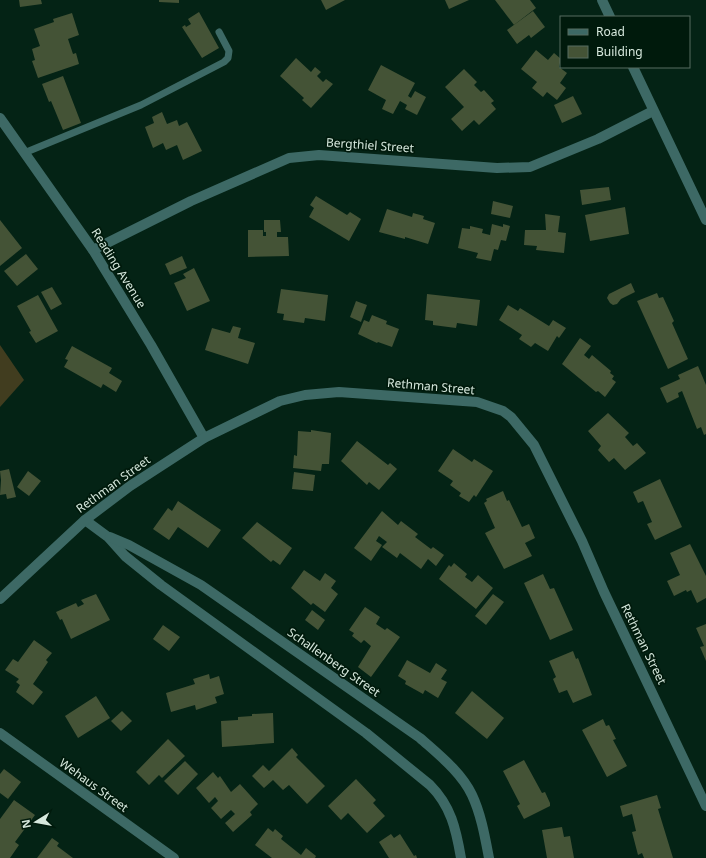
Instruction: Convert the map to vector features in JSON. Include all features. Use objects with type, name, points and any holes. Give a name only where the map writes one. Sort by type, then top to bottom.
[{"type":"street","points":[[602,0],[610,16]]},
{"type":"street","points":[[632,68],[706,220]]},
{"type":"street","name":"Bergthiel Street","points":[[93,250],[190,201],[289,158],[319,155],[497,168],[530,167],[598,139],[653,111]]},
{"type":"street","name":"Reading Avenue","points":[[0,118],[64,206],[93,250],[151,345],[204,438]]},
{"type":"street","name":"Rethman Street","points":[[0,599],[84,520],[130,486],[204,438],[280,401],[305,395],[359,393],[477,402],[503,412],[511,417],[537,450],[582,540],[604,592],[706,806]]},
{"type":"street","name":"Schallenberg Street","points":[[84,520],[108,537],[125,556],[161,585],[366,733],[430,785],[439,794],[452,815],[461,858]]},
{"type":"street","name":"Schallenberg Street","points":[[108,537],[130,545],[201,585],[420,738],[447,762],[462,778],[472,796],[482,826],[489,858]]},
{"type":"street","name":"Wehaus Street","points":[[0,732],[174,858]]},
{"type":"lane","points":[[24,153],[141,106],[224,62],[228,58],[229,51],[219,32]]},
{"type":"shaded area","points":[[0,345],[24,380],[0,407]]},
{"type":"building","points":[[19,0],[41,0],[42,4],[20,7]]},
{"type":"building","points":[[159,0],[179,0],[179,3],[159,2]]},
{"type":"building","points":[[321,0],[345,0],[326,10]]},
{"type":"building","points":[[445,0],[469,0],[449,9]]},
{"type":"building","points":[[495,0],[530,0],[536,8],[514,25]]},
{"type":"building","points":[[533,11],[545,27],[531,38],[529,35],[517,44],[507,30]]},
{"type":"building","points":[[199,12],[219,48],[202,58],[182,27],[185,25],[186,27],[191,24],[188,19]]},
{"type":"building","points":[[72,13],[79,35],[68,39],[73,54],[76,53],[79,64],[38,78],[32,61],[35,60],[32,49],[40,46],[34,29],[54,22],[53,19]]},
{"type":"building","points":[[536,50],[548,60],[554,53],[560,58],[559,67],[567,73],[560,83],[566,88],[557,100],[547,92],[543,97],[532,88],[537,82],[521,69]]},
{"type":"building","points":[[296,58],[311,72],[315,67],[321,72],[317,76],[323,82],[326,79],[333,84],[311,108],[302,100],[304,98],[280,76]]},
{"type":"building","points":[[381,65],[415,83],[408,96],[411,98],[415,91],[426,97],[417,115],[405,109],[407,105],[400,101],[393,114],[382,109],[386,100],[368,90]]},
{"type":"building","points":[[464,69],[477,82],[474,85],[481,92],[484,90],[494,101],[491,103],[496,109],[479,125],[474,120],[462,131],[451,119],[464,107],[445,87]]},
{"type":"building","points":[[63,76],[81,123],[63,130],[42,84]]},
{"type":"building","points":[[573,96],[582,114],[562,123],[554,105]]},
{"type":"building","points":[[162,112],[167,124],[177,120],[179,126],[187,122],[202,151],[183,160],[177,145],[166,150],[163,143],[153,148],[145,127],[154,123],[152,117]]},
{"type":"building","points":[[609,187],[611,200],[582,205],[580,190]]},
{"type":"building","points":[[316,196],[347,215],[350,212],[361,219],[349,241],[309,217],[314,208],[310,205]]},
{"type":"building","points":[[493,201],[513,206],[510,218],[491,214]]},
{"type":"building","points":[[625,207],[629,234],[590,241],[585,215]]},
{"type":"building","points":[[387,209],[412,217],[413,213],[424,216],[423,219],[435,223],[428,244],[405,237],[405,239],[379,232]]},
{"type":"building","points":[[545,214],[560,216],[558,232],[566,233],[564,253],[536,250],[537,246],[524,245],[525,230],[546,230]]},
{"type":"building","points":[[0,220],[22,248],[0,266]]},
{"type":"building","points":[[264,220],[280,220],[281,232],[277,232],[277,237],[288,237],[289,256],[248,257],[248,230],[263,230],[263,236],[266,236],[266,232],[264,232]]},
{"type":"building","points":[[492,224],[503,227],[503,224],[510,226],[506,241],[501,240],[498,250],[494,249],[491,261],[476,258],[478,253],[458,248],[462,228],[470,229],[470,226],[483,229],[482,233],[490,235]]},
{"type":"building","points":[[26,254],[38,269],[17,286],[4,271]]},
{"type":"building","points":[[182,256],[187,268],[170,275],[165,264]]},
{"type":"building","points":[[194,268],[210,301],[187,311],[174,283],[186,278],[183,274]]},
{"type":"building","points":[[631,283],[635,292],[621,299],[617,304],[613,305],[610,303],[607,298],[609,294]]},
{"type":"building","points":[[52,287],[62,304],[51,310],[41,292]]},
{"type":"building","points":[[281,289],[328,295],[325,321],[305,318],[304,323],[283,320],[284,314],[277,313]]},
{"type":"building","points":[[657,293],[659,298],[663,297],[674,321],[672,323],[688,359],[668,369],[637,301]]},
{"type":"building","points":[[427,294],[480,300],[477,326],[457,323],[456,328],[433,325],[433,321],[425,320]]},
{"type":"building","points":[[38,295],[58,331],[36,343],[29,332],[31,331],[17,306]]},
{"type":"building","points":[[356,301],[367,305],[361,322],[350,317]]},
{"type":"building","points":[[508,305],[518,311],[520,308],[549,326],[553,320],[566,328],[559,338],[557,336],[548,351],[535,343],[531,347],[519,339],[522,335],[499,320]]},
{"type":"building","points":[[372,315],[387,321],[386,324],[399,329],[392,347],[378,342],[377,343],[358,334],[364,320],[369,322]]},
{"type":"building","points":[[233,326],[241,328],[238,338],[255,343],[248,364],[205,350],[212,328],[230,333]]},
{"type":"building","points":[[580,338],[591,346],[584,355],[589,359],[592,355],[611,371],[610,373],[614,376],[612,379],[616,382],[605,397],[598,391],[596,392],[562,364]]},
{"type":"building","points":[[72,346],[112,368],[109,373],[122,381],[116,392],[103,384],[101,388],[64,367],[68,360],[65,359]]},
{"type":"building","points":[[698,366],[706,385],[706,434],[704,435],[701,427],[697,429],[682,391],[678,393],[679,397],[667,403],[660,388],[680,379],[678,375]]},
{"type":"building","points":[[608,413],[629,433],[625,437],[633,446],[637,443],[646,453],[625,470],[614,458],[609,462],[598,450],[601,446],[588,431]]},
{"type":"building","points":[[311,430],[331,433],[329,464],[322,464],[321,471],[293,468],[294,455],[297,456],[298,431],[311,432]]},
{"type":"building","points":[[357,441],[388,465],[390,463],[397,469],[379,490],[369,482],[367,485],[341,461]]},
{"type":"building","points":[[453,449],[472,462],[474,459],[493,471],[476,497],[474,495],[469,502],[459,496],[461,493],[450,485],[453,481],[438,471]]},
{"type":"building","points":[[9,469],[16,497],[7,499],[6,494],[0,495],[0,471]]},
{"type":"building","points":[[28,471],[41,481],[29,496],[17,487]]},
{"type":"building","points":[[294,472],[315,475],[313,491],[292,489]]},
{"type":"building","points":[[660,479],[682,527],[655,540],[647,524],[652,522],[643,501],[638,503],[633,492]]},
{"type":"building","points":[[503,491],[522,527],[529,524],[535,538],[525,543],[532,556],[504,569],[485,533],[495,528],[484,503],[487,501],[486,499]]},
{"type":"building","points":[[178,501],[221,530],[208,548],[178,527],[169,540],[153,529],[168,508],[172,511]]},
{"type":"building","points":[[382,511],[398,525],[401,521],[418,534],[415,537],[431,549],[433,547],[444,555],[436,566],[428,559],[421,569],[400,553],[397,558],[382,547],[387,542],[379,536],[376,541],[382,545],[371,561],[354,548]]},
{"type":"building","points":[[257,522],[292,548],[280,565],[273,560],[271,562],[242,538]]},
{"type":"building","points":[[690,544],[706,576],[706,598],[697,603],[691,590],[687,592],[686,590],[674,596],[667,581],[680,575],[670,553]]},
{"type":"building","points":[[454,563],[467,574],[465,577],[472,582],[478,575],[493,588],[476,609],[439,579],[449,565],[451,567]]},
{"type":"building","points":[[304,570],[320,581],[325,573],[336,581],[331,588],[338,594],[325,612],[313,603],[311,605],[291,588]]},
{"type":"building","points":[[543,574],[550,589],[554,588],[573,630],[550,640],[524,583]]},
{"type":"building","points":[[96,594],[110,620],[71,639],[62,619],[60,620],[56,612],[76,603],[78,607],[84,604],[81,600]]},
{"type":"building","points":[[493,594],[504,602],[486,625],[475,616]]},
{"type":"building","points":[[365,607],[380,617],[376,624],[385,630],[387,628],[400,637],[371,677],[358,667],[371,646],[364,640],[361,643],[352,636],[354,633],[349,630]]},
{"type":"building","points":[[312,610],[325,620],[318,630],[305,620]]},
{"type":"building","points":[[706,624],[706,661],[700,647],[704,646],[696,628]]},
{"type":"building","points":[[163,625],[180,637],[169,651],[153,639]]},
{"type":"building","points":[[34,640],[52,653],[46,660],[48,662],[33,684],[43,692],[33,705],[16,692],[20,685],[16,682],[19,679],[5,670],[13,659],[18,662]]},
{"type":"building","points":[[573,651],[576,659],[578,658],[592,695],[573,703],[567,690],[559,693],[553,679],[556,677],[549,661]]},
{"type":"building","points":[[407,660],[430,673],[436,663],[447,670],[441,679],[447,682],[438,698],[425,690],[423,694],[405,684],[406,681],[398,676]]},
{"type":"building","points":[[209,674],[210,679],[219,676],[224,694],[215,697],[217,703],[196,710],[195,705],[171,712],[166,693],[195,684],[193,679]]},
{"type":"building","points":[[472,691],[504,718],[487,739],[455,713]]},
{"type":"building","points":[[96,696],[110,718],[78,738],[65,716]]},
{"type":"building","points":[[122,711],[132,721],[121,731],[111,721]]},
{"type":"building","points":[[273,713],[274,743],[222,747],[221,721],[238,720],[238,717],[252,716],[252,714]]},
{"type":"building","points":[[603,719],[606,726],[609,725],[616,739],[613,740],[627,766],[607,777],[582,730]]},
{"type":"building","points":[[168,739],[185,756],[162,778],[159,775],[149,785],[136,772]]},
{"type":"building","points":[[292,748],[298,755],[296,757],[325,786],[307,804],[289,785],[283,790],[273,780],[264,788],[252,776],[263,765],[269,771]]},
{"type":"building","points":[[524,760],[542,793],[545,792],[550,806],[524,819],[517,806],[520,804],[503,771]]},
{"type":"building","points":[[185,761],[198,774],[178,795],[164,781]]},
{"type":"building","points":[[4,769],[21,782],[8,799],[0,793],[0,774]]},
{"type":"building","points":[[213,772],[218,778],[220,776],[231,792],[240,784],[258,804],[250,812],[252,815],[233,832],[225,823],[235,814],[231,810],[221,819],[211,808],[218,801],[215,797],[209,803],[196,788]]},
{"type":"building","points":[[356,779],[376,800],[373,803],[385,816],[367,833],[348,813],[341,820],[328,806]]},
{"type":"building","points":[[657,795],[661,808],[658,809],[673,858],[644,858],[642,853],[638,855],[632,832],[636,831],[632,814],[623,817],[620,806]]},
{"type":"building","points":[[14,800],[35,815],[15,842],[19,845],[10,858],[0,858],[0,819]]},
{"type":"building","points":[[562,827],[564,837],[570,836],[574,858],[547,858],[542,830]]},
{"type":"building","points":[[268,828],[273,832],[275,829],[283,836],[281,839],[301,855],[306,848],[316,856],[315,858],[272,858],[255,845]]},
{"type":"building","points":[[391,834],[394,838],[400,834],[414,856],[416,855],[417,858],[389,858],[379,842]]},
{"type":"building","points":[[52,838],[59,843],[57,846],[73,858],[37,858]]}]
